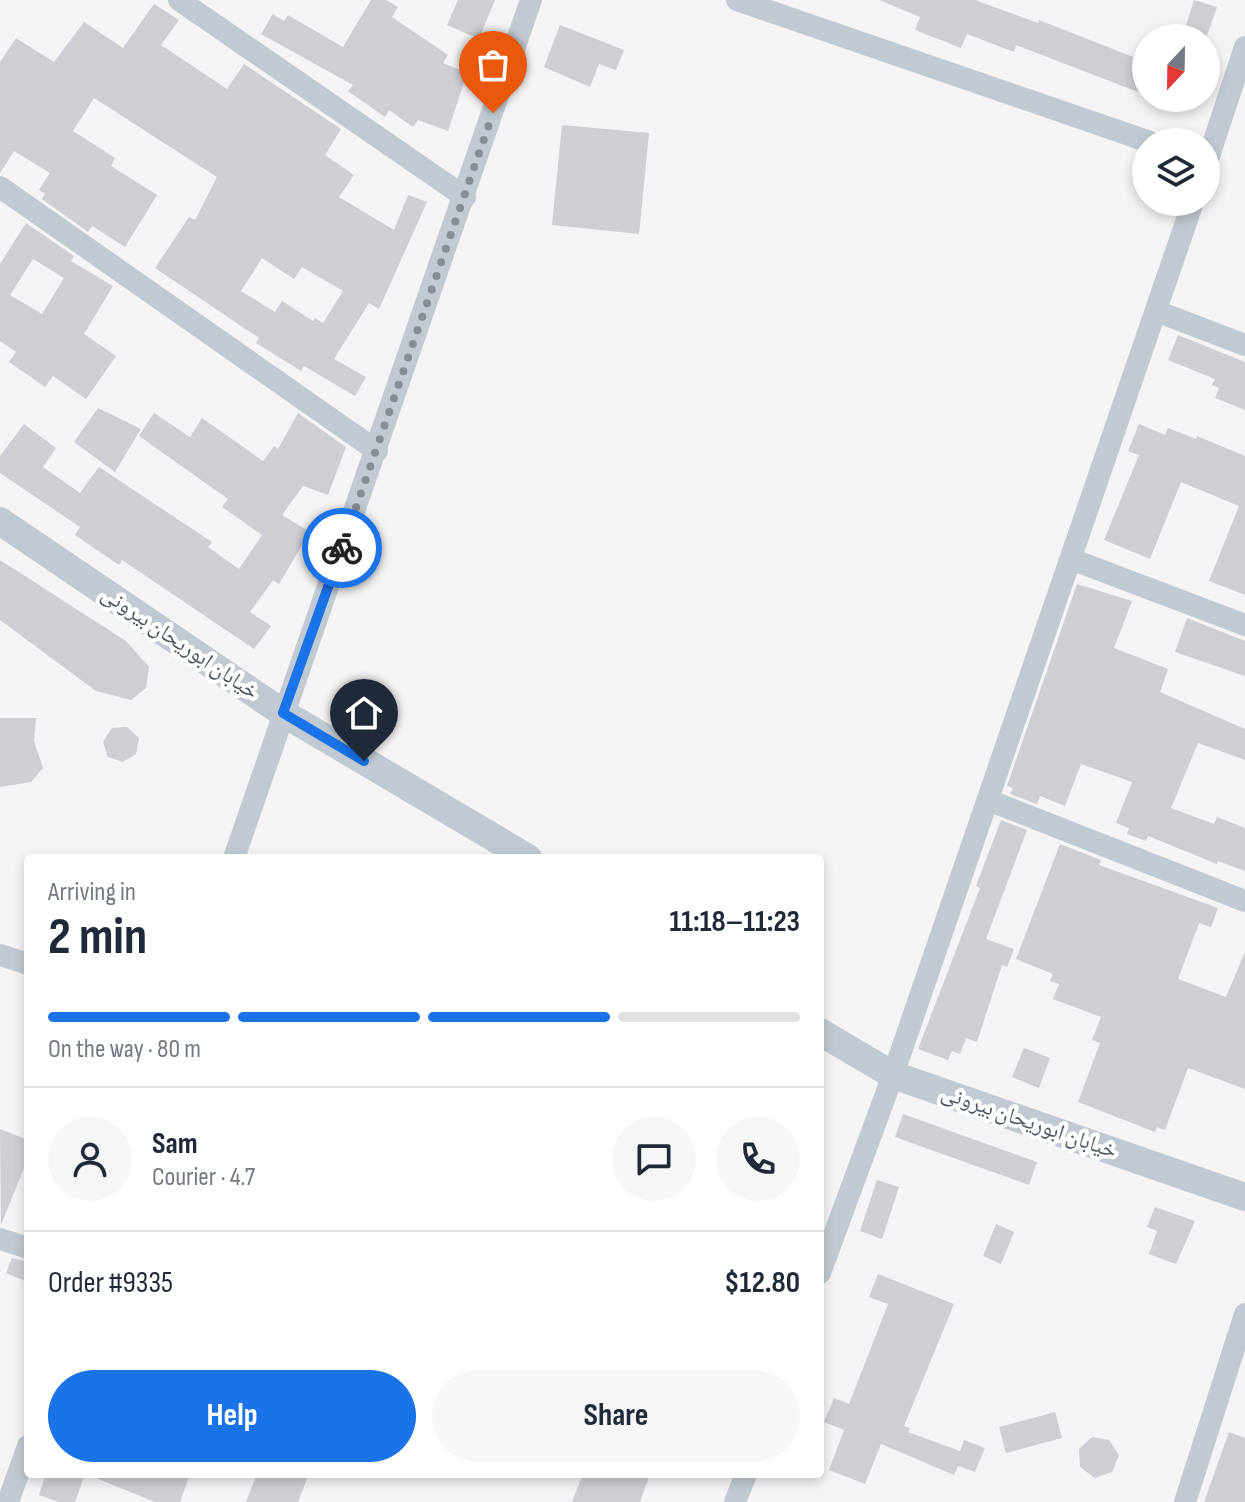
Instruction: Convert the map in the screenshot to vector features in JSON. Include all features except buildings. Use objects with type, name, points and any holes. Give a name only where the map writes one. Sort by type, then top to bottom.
[{"type":"street","points":[[179,0],[465,197]]},
{"type":"street","points":[[235,854],[531,0]]},
{"type":"street","points":[[737,0],[1132,136]]},
{"type":"street","points":[[1219,128],[1243,61]]},
{"type":"street","points":[[0,187],[377,451]]},
{"type":"street","points":[[824,1262],[893,1075],[1188,216]]},
{"type":"street","points":[[1156,311],[1245,345]]},
{"type":"street","name":"خیابان ابوریحان بیرونی","points":[[0,521],[283,713],[521,854]]},
{"type":"street","points":[[1071,559],[1245,625]]},
{"type":"street","points":[[988,800],[1245,901]]},
{"type":"street","points":[[0,955],[24,963]]},
{"type":"street","name":"خیابان ابوریحان بیرونی","points":[[824,1034],[893,1075],[1245,1197]]},
{"type":"street","points":[[0,1239],[24,1247]]},
{"type":"street","points":[[1185,1502],[1245,1314]]},
{"type":"street","points":[[8,1502],[24,1457]]},
{"type":"street","points":[[735,1502],[744,1478]]},
{"type":"way so far","points":[[342,548],[493,113]]},
{"type":"route","points":[[342,548],[283,713],[364,761]]}]
